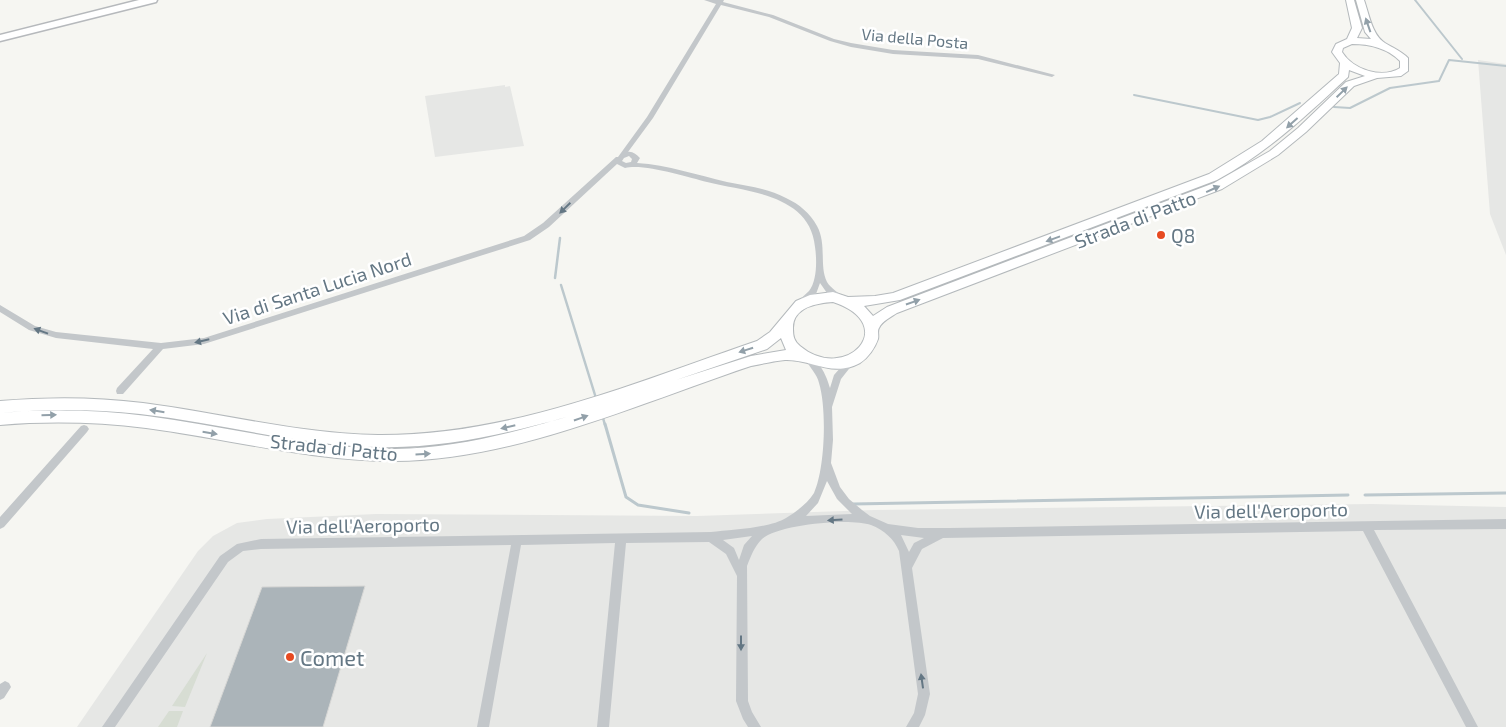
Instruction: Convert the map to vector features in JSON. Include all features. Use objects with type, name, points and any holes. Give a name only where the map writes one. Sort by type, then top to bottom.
[{"type":"highway","points":[[0,36],[139,0]]},
{"type":"highway","points":[[0,36],[152,0]]},
{"type":"main road","name":"Strada di Patto","points":[[1350,0],[1357,28],[1351,41]]},
{"type":"main road","name":"Strada di Patto","points":[[873,326],[878,319],[892,310],[1218,186],[1274,153],[1302,130],[1350,84],[1377,75],[1399,73],[1406,66],[1402,57],[1382,45],[1370,32],[1360,0]]},
{"type":"main road","name":"Strada di Patto","points":[[1377,75],[1359,70],[1345,62],[1339,55],[1338,49],[1342,44],[1351,41],[1382,45]]},
{"type":"main road","name":"Strada di Patto","points":[[845,300],[875,301],[895,298],[1213,178],[1255,153],[1290,125],[1344,74],[1345,62]]},
{"type":"main road","points":[[815,298],[845,300],[866,314],[873,326],[872,340],[868,348],[852,360],[832,364],[807,359],[790,344],[785,332],[785,324],[790,313],[798,305],[815,298]]},
{"type":"main road","name":"Strada di Patto","points":[[0,407],[44,403],[103,403],[350,439],[402,441],[444,439],[528,422],[762,346],[776,336],[785,324]]},
{"type":"main road","name":"Strada di Patto","points":[[0,419],[58,414],[100,416],[340,451],[395,455],[434,453],[492,444],[536,432],[751,361],[785,355],[807,359]]},
{"type":"street","name":"Via della Posta","points":[[707,0],[721,1],[772,16],[827,38],[851,45],[893,52],[978,57],[1052,74]]},
{"type":"street","name":"Via di Santa Lucia Nord","points":[[0,308],[32,328],[48,334],[161,346],[193,343],[230,334],[522,240],[546,225],[620,158],[650,118],[721,1]]},
{"type":"street","points":[[631,144],[630,150],[635,158],[650,167]]},
{"type":"street","points":[[635,158],[620,158],[620,164],[650,167],[768,194],[790,203],[804,214],[815,230],[824,286],[845,300]]},
{"type":"street","points":[[630,165],[635,158]]},
{"type":"street","points":[[798,305],[813,292],[820,270]]},
{"type":"street","points":[[120,391],[161,346]]},
{"type":"street","points":[[807,359],[824,384],[827,409],[827,466],[831,481],[840,497],[857,513],[888,528],[900,542],[907,566],[924,694],[919,715],[912,727]]},
{"type":"street","points":[[827,409],[837,378],[852,360]]},
{"type":"street","points":[[0,524],[84,430]]},
{"type":"street","points":[[789,522],[803,512],[818,496],[827,466]]},
{"type":"street","points":[[755,727],[747,716],[742,701],[741,578],[743,559],[747,548],[768,529],[789,522],[861,518],[873,520]]},
{"type":"street","points":[[1366,526],[1506,524]]},
{"type":"street","name":"Via dell'Aeroporto","points":[[888,528],[918,533],[949,533],[1366,526],[1472,727]]},
{"type":"street","name":"Via dell'Aeroporto","points":[[108,727],[224,559],[236,549],[261,544],[711,537],[768,529]]},
{"type":"street","name":"Via dell'Aeroporto","points":[[907,566],[914,551],[923,542],[949,533]]},
{"type":"street","points":[[711,537],[730,551],[741,578]]},
{"type":"street","points":[[603,727],[622,538]]},
{"type":"street","points":[[483,727],[517,541]]},
{"type":"shaded area","points":[[1478,60],[1506,64],[1506,255],[1490,214]]},
{"type":"shaded area","points":[[505,85],[505,87],[510,86],[524,146],[435,157],[425,96]]},
{"type":"shaded area","points":[[1372,504],[1506,507],[1506,727],[77,727],[198,551],[213,536],[237,523],[267,519],[376,514],[697,516],[874,510]]},
{"type":"shaded area","points":[[207,653],[185,707],[172,706]]},
{"type":"shaded area","points":[[169,711],[183,711],[177,727],[158,727]]},
{"type":"building","name":"Comet","points":[[365,586],[323,727],[210,727],[262,587]]},
{"type":"waterway","points":[[1415,0],[1462,59]]},
{"type":"waterway","points":[[1334,107],[1350,108],[1390,88],[1439,81],[1449,60],[1506,66]]},
{"type":"waterway","points":[[1134,95],[1258,120],[1270,117],[1300,103]]},
{"type":"waterway","points":[[555,278],[560,238]]},
{"type":"waterway","points":[[561,285],[595,395]]},
{"type":"waterway","points":[[603,418],[605,425]]},
{"type":"waterway","points":[[605,424],[626,497],[638,505],[689,513]]},
{"type":"waterway","points":[[1365,495],[1506,493]]},
{"type":"waterway","points":[[853,504],[1348,495]]},
{"type":"place","name":"Q8","points":[[1161,235]]},
{"type":"place","name":"Comet","points":[[290,657]]}]
